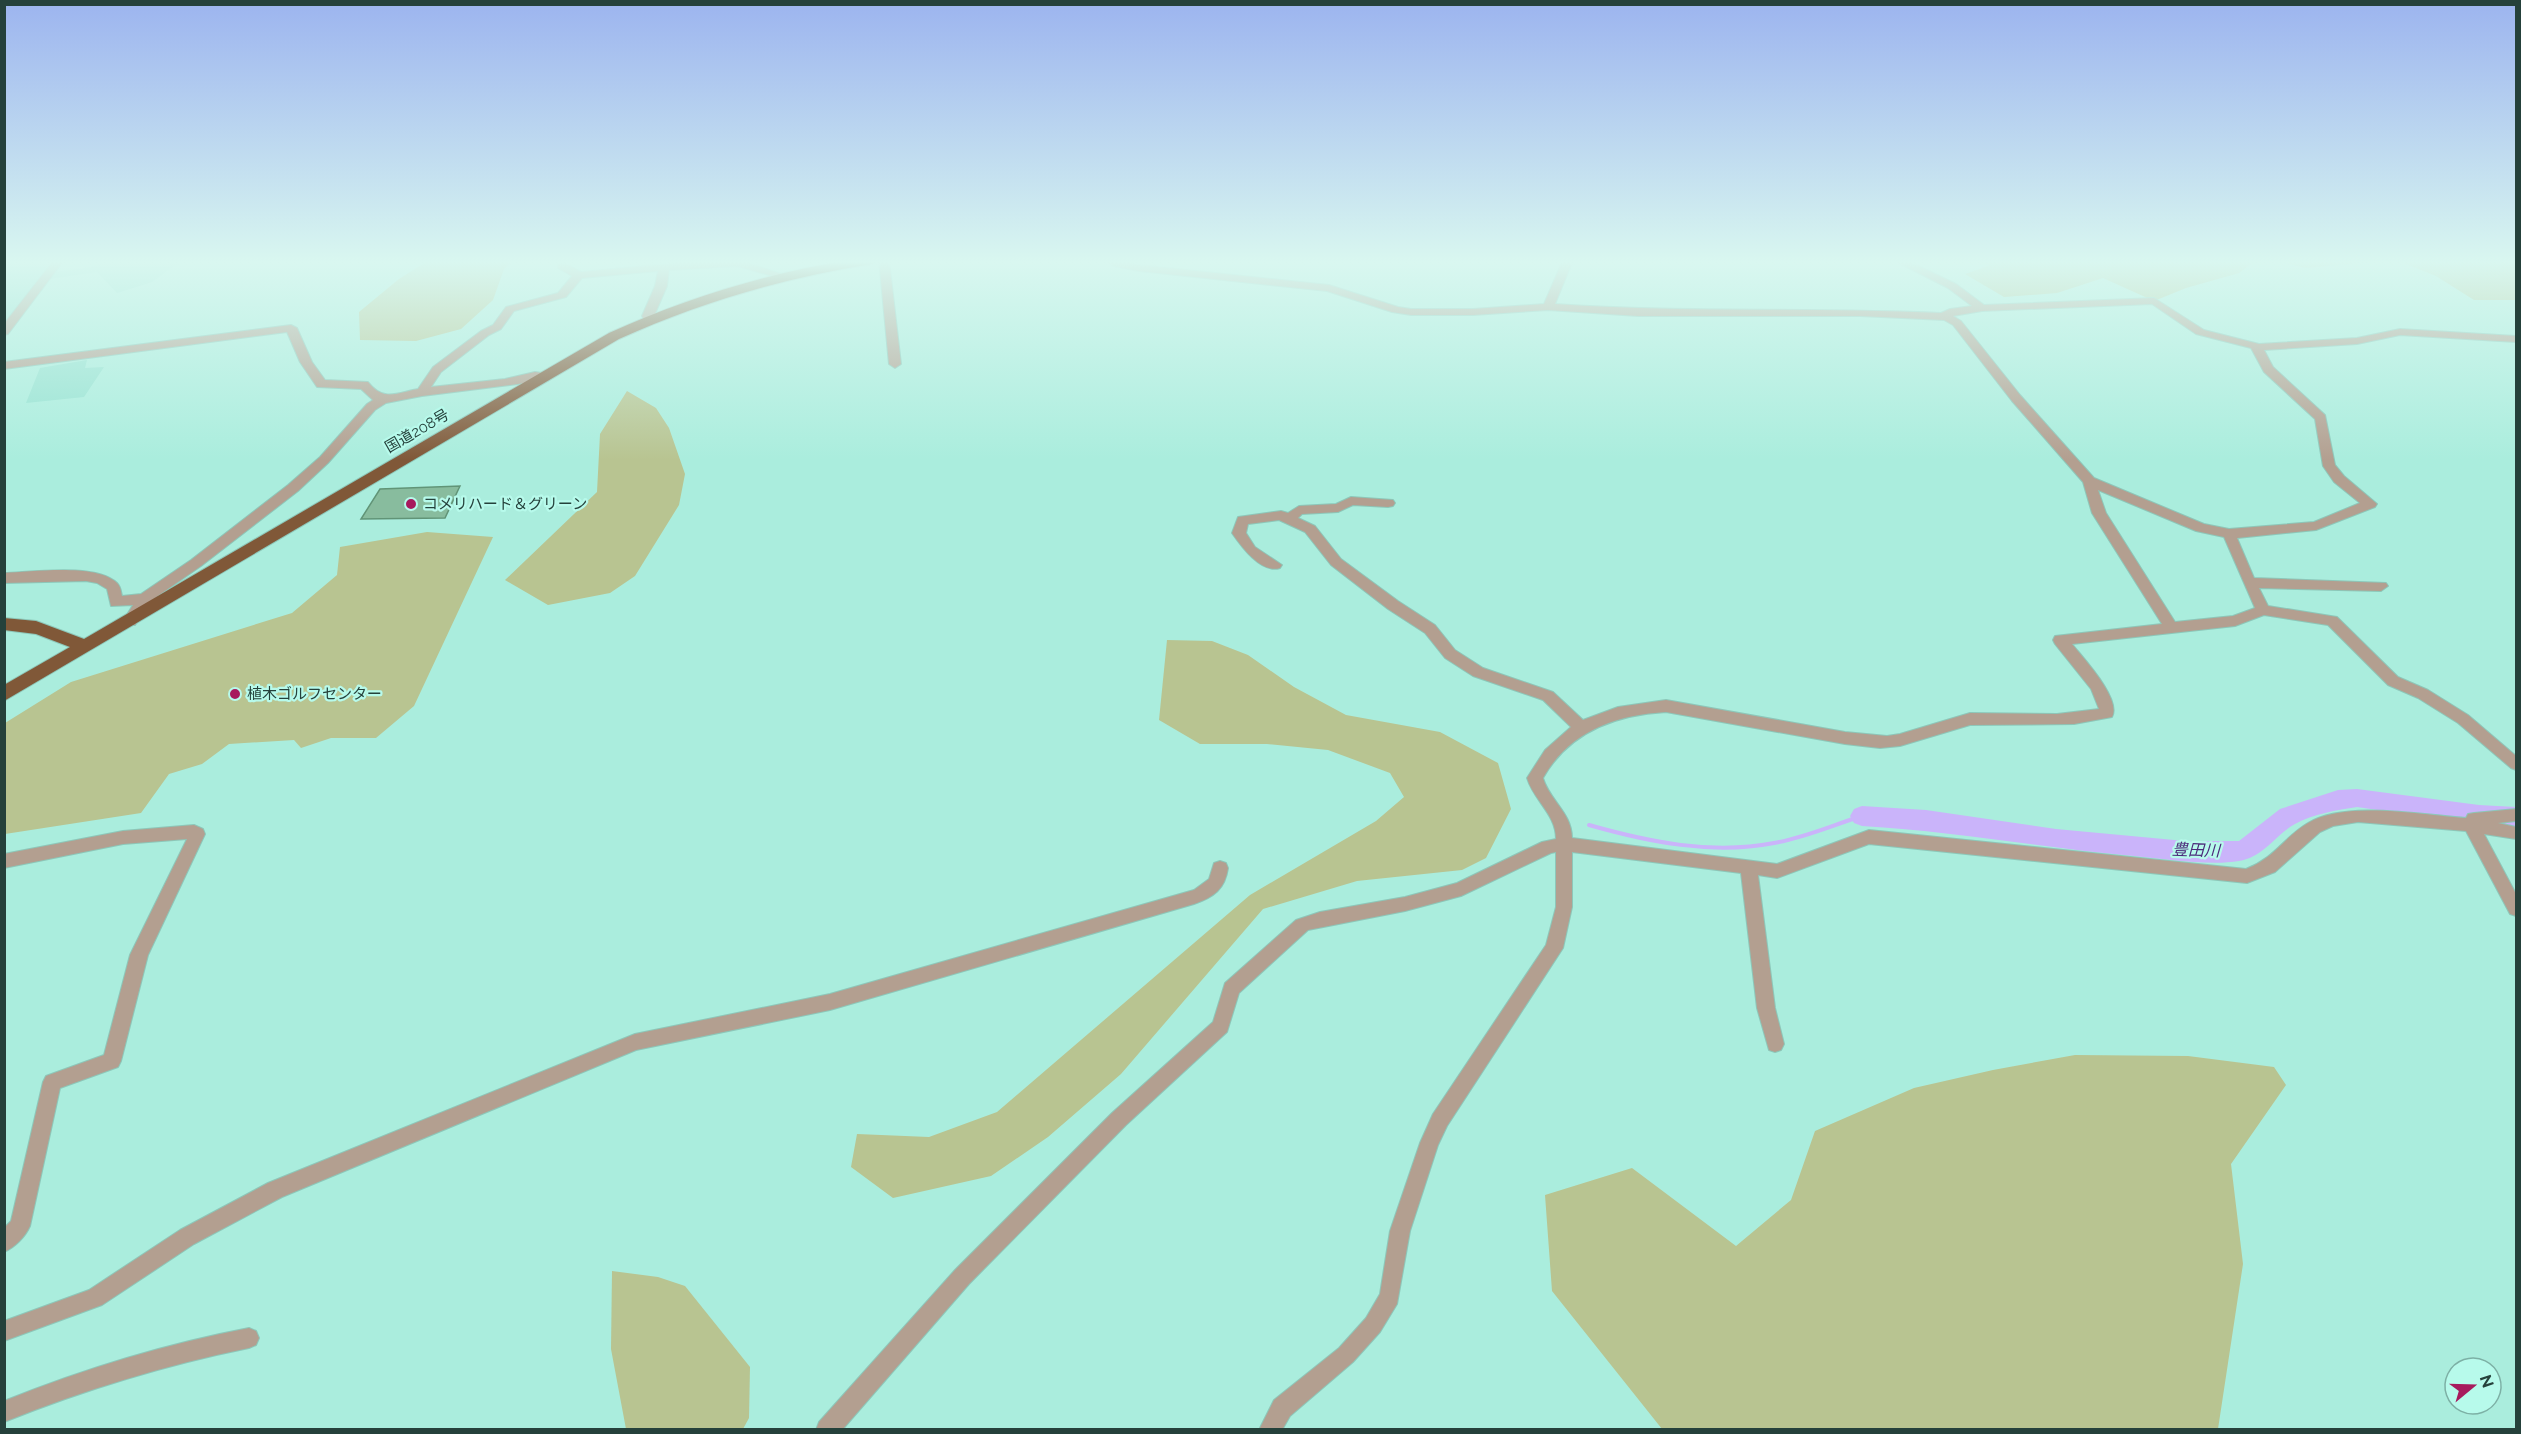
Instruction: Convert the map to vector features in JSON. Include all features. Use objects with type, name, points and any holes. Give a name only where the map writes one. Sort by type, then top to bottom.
[{"type":"highway","name":"国道208号","points":[[4,694],[633,327]]},
{"type":"highway","points":[[4,624],[32,626],[84,646]]},
{"type":"street","points":[[422,392],[437,370],[485,333],[497,327]]},
{"type":"street","points":[[891,327],[895,364]]},
{"type":"street","points":[[1960,327],[2016,398],[2090,481],[2201,528],[2229,534],[2316,526],[2370,504],[2339,479],[2329,466],[2320,418],[2268,369],[2256,347]]},
{"type":"street","points":[[2192,327],[2200,332],[2256,347],[2357,341],[2400,332],[2517,339]]},
{"type":"street","points":[[4,366],[291,328],[306,362],[321,384],[364,385],[371,394],[382,400]]},
{"type":"street","points":[[130,621],[144,599],[196,563],[293,488],[324,459],[371,407],[382,400],[422,392],[474,388],[535,376],[545,377]]},
{"type":"street","points":[[2090,481],[2099,513],[2170,626],[2178,628],[2235,621],[2264,610],[2332,621],[2393,681],[2423,693],[2463,719],[2517,764]]},
{"type":"street","points":[[1288,519],[1299,510],[1338,508],[1351,501],[1388,503]]},
{"type":"street","points":[[1275,566],[1250,550],[1239,533],[1243,520],[1281,515],[1310,529],[1336,562],[1393,605],[1430,629],[1450,654],[1478,672],[1548,696],[1582,729]]},
{"type":"street","points":[[2229,534],[2264,610]]},
{"type":"street","points":[[4,578],[86,576],[101,579],[113,587],[116,602],[144,599]]},
{"type":"street","points":[[2250,583],[2381,586]]},
{"type":"street","points":[[1270,1430],[1282,1408],[1346,1355],[1373,1325],[1390,1297],[1401,1231],[1433,1136],[1490,1042],[1554,948],[1564,907],[1564,828],[1559,816],[1537,785],[1536,778],[1549,755],[1567,737],[1599,719],[1643,706],[1666,706],[1845,738],[1875,741],[1897,740],[1968,719],[2095,717],[2108,713],[2108,708],[2102,696],[2060,640],[2166,629],[2170,626]]},
{"type":"street","points":[[2471,825],[2474,819],[2517,815]]},
{"type":"street","points":[[826,1430],[962,1277],[1119,1119],[1221,1026],[1231,989],[1302,925],[1320,919],[1405,904],[1461,889],[1548,847],[1564,844],[1777,871],[1869,837],[2247,876],[2269,867],[2314,827],[2332,820],[2358,816],[2471,825],[2517,833]]},
{"type":"street","points":[[2471,825],[2517,909]]},
{"type":"street","points":[[4,861],[148,834],[194,832],[197,834],[139,955],[112,1061],[52,1082],[20,1226],[4,1242]]},
{"type":"street","points":[[4,1331],[95,1298],[187,1237],[275,1190],[635,1042],[830,1002],[1194,897],[1213,888],[1218,880],[1220,868]]},
{"type":"street","points":[[1749,868],[1766,1008],[1775,1044]]},
{"type":"street","points":[[4,1412],[56,1391],[202,1347],[249,1338]]},
{"type":"shaded area","points":[[360,327],[463,327],[416,341],[360,340]]},
{"type":"shaded area","points":[[87,360],[85,368],[104,367],[84,397],[26,403],[40,368]]},
{"type":"shaded area","points":[[627,391],[656,408],[669,428],[685,474],[679,505],[635,576],[610,593],[548,605],[505,580],[597,492],[600,434]]},
{"type":"shaded area","name":"植木ゴルフセンター","points":[[427,532],[493,537],[414,706],[376,738],[331,738],[301,748],[294,740],[229,744],[202,764],[169,774],[141,813],[5,834],[5,723],[71,682],[292,613],[337,575],[340,547]]},
{"type":"shaded area","points":[[1167,640],[1212,641],[1248,655],[1294,687],[1346,715],[1440,732],[1498,763],[1511,809],[1486,858],[1462,870],[1357,881],[1263,909],[1121,1074],[1048,1137],[991,1176],[893,1198],[851,1167],[857,1134],[929,1137],[997,1112],[1250,895],[1376,821],[1404,797],[1390,773],[1328,750],[1267,744],[1200,744],[1159,720]]},
{"type":"shaded area","points":[[2075,1055],[2188,1056],[2274,1067],[2286,1085],[2231,1164],[2243,1264],[2218,1429],[1662,1429],[1552,1291],[1545,1195],[1632,1168],[1736,1246],[1791,1200],[1815,1131],[1914,1088]]},
{"type":"shaded area","points":[[612,1271],[658,1277],[685,1286],[750,1367],[749,1418],[743,1429],[626,1429],[611,1349]]},
{"type":"building","name":"コメリハード＆グリーン","points":[[460,486],[445,518],[361,519],[380,489]]},
{"type":"waterway","name":"豊田川","points":[[1862,816],[1926,820],[2056,839],[2185,851],[2239,851],[2251,847],[2288,816],[2338,800],[2357,798],[2479,815],[2516,817]]},
{"type":"waterway","points":[[1589,825],[1634,837],[1681,845],[1727,848],[1785,841],[1862,816]]},
{"type":"place","name":"コメリハード＆グリーン","points":[[411,504]]},
{"type":"place","name":"植木ゴルフセンター","points":[[235,694]]}]
